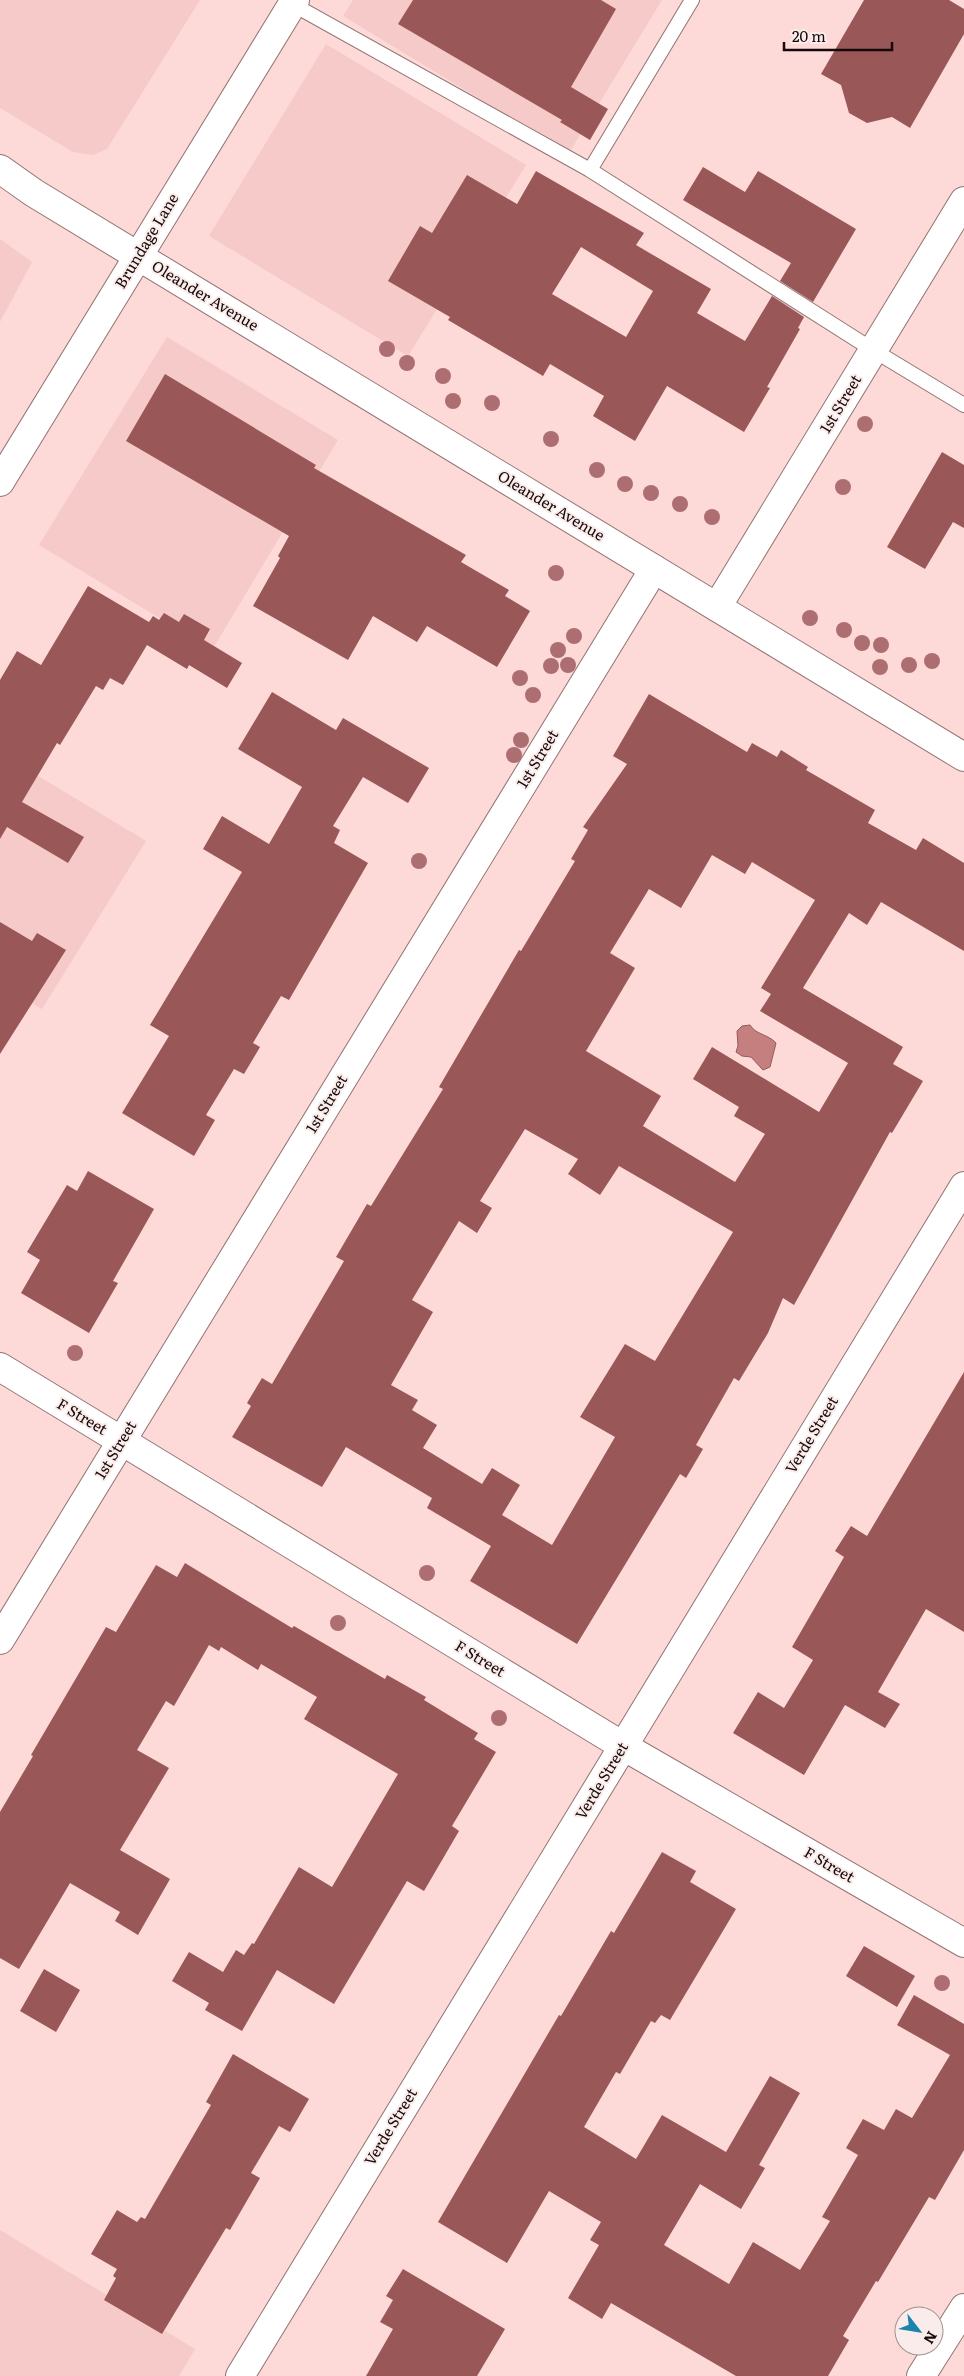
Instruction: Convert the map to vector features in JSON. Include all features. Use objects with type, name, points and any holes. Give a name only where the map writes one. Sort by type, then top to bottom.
[{"type":"street","name":"Brundage Lane","points":[[0,482],[294,2]]},
{"type":"street","name":"Oleander Avenue","points":[[0,169],[34,193],[964,757]]},
{"type":"street","name":"1st Street","points":[[717,607],[964,201]]},
{"type":"street","name":"1st Street","points":[[0,1640],[654,569]]},
{"type":"street","name":"Verde Street","points":[[240,2376],[964,1186]]},
{"type":"street","name":"F Street","points":[[0,1367],[623,1746],[964,1943]]},
{"type":"street","points":[[921,2376],[964,2308]]},
{"type":"lane","points":[[590,170],[692,0]]},
{"type":"lane","points":[[294,2],[590,170],[873,350],[964,405]]},
{"type":"shaded area","points":[[0,0],[200,0],[107,149],[93,155],[73,152],[0,108]]},
{"type":"shaded area","points":[[353,0],[662,0],[569,153],[343,16]]},
{"type":"shaded area","points":[[326,44],[526,165],[408,356],[209,236]]},
{"type":"shaded area","points":[[0,239],[32,262],[0,322]]},
{"type":"shaded area","points":[[167,337],[338,440],[212,650],[39,545]]},
{"type":"shaded area","points":[[0,753],[146,841],[42,1009],[0,984]]},
{"type":"shaded area","points":[[750,1025],[755,1031],[776,1043],[770,1067],[763,1070],[751,1057],[742,1056],[736,1052],[738,1046],[737,1031],[742,1026]]},
{"type":"shaded area","points":[[0,2230],[195,2349],[179,2376],[0,2376]]},
{"type":"building","points":[[413,0],[601,0],[616,9],[571,87],[608,109],[590,140],[560,122],[562,120],[398,24]]},
{"type":"building","points":[[864,0],[949,0],[964,9],[964,34],[910,128],[892,117],[867,123],[849,113],[841,85],[821,74]]},
{"type":"building","points":[[703,167],[745,192],[758,171],[856,229],[813,302],[780,281],[791,263],[683,200]]},
{"type":"building","points":[[536,171],[644,233],[636,245],[711,289],[697,313],[745,341],[772,296],[804,317],[798,328],[800,329],[767,387],[770,388],[744,432],[667,386],[635,441],[593,416],[604,396],[550,364],[543,376],[448,320],[450,317],[388,281],[420,226],[432,233],[467,175],[517,204]],"holes":[[[581,247],[653,291],[626,337],[552,294]]]},
{"type":"building","points":[[165,374],[316,465],[314,468],[466,555],[461,562],[509,590],[505,596],[530,611],[497,667],[427,626],[417,642],[373,616],[348,660],[253,606],[280,558],[278,556],[289,536],[126,441]]},
{"type":"building","points":[[942,452],[964,465],[964,528],[953,522],[925,569],[887,547]]},
{"type":"building","points":[[88,586],[149,622],[153,616],[159,620],[164,613],[179,622],[184,614],[210,629],[204,640],[242,663],[227,688],[189,665],[187,669],[147,645],[123,685],[110,678],[103,690],[96,686],[60,745],[57,743],[22,802],[84,837],[68,863],[7,827],[0,839],[0,680],[17,651],[41,665]]},
{"type":"building","points":[[272,692],[336,730],[343,718],[429,768],[408,803],[363,777],[333,826],[340,830],[334,843],[368,863],[289,1000],[281,996],[253,1043],[260,1047],[244,1074],[234,1069],[206,1115],[215,1120],[194,1156],[122,1113],[169,1036],[150,1025],[242,872],[203,849],[222,816],[269,844],[302,787],[238,749]]},
{"type":"building","points":[[649,694],[747,752],[752,743],[777,757],[781,750],[808,767],[806,770],[875,810],[868,823],[916,850],[923,838],[964,863],[964,951],[881,902],[867,925],[849,913],[803,988],[903,1047],[893,1064],[923,1081],[892,1133],[890,1132],[794,1305],[783,1298],[768,1333],[739,1381],[734,1378],[696,1445],[703,1449],[686,1478],[680,1474],[577,1644],[470,1581],[491,1546],[427,1508],[432,1498],[346,1447],[322,1487],[232,1437],[251,1406],[247,1403],[262,1378],[272,1384],[344,1261],[336,1257],[367,1204],[371,1206],[443,1089],[439,1087],[519,950],[521,951],[575,861],[571,859],[588,830],[583,827],[627,764],[613,756]],"holes":[[[712,855],[745,874],[752,862],[815,900],[761,988],[771,994],[760,1011],[848,1063],[819,1112],[712,1047],[693,1079],[739,1107],[734,1116],[765,1134],[735,1182],[643,1126],[661,1096],[586,1051],[635,968],[610,953],[649,889],[681,908]],[[525,1129],[578,1159],[568,1174],[600,1195],[619,1166],[733,1232],[655,1361],[625,1344],[580,1417],[615,1437],[552,1545],[502,1515],[520,1485],[492,1468],[482,1484],[423,1448],[437,1425],[412,1410],[418,1400],[391,1385],[433,1312],[412,1300],[459,1221],[477,1233],[492,1208],[480,1201]]]},
{"type":"building","points":[[0,922],[32,941],[37,933],[66,950],[0,1054]]},
{"type":"building","points":[[88,1171],[154,1209],[113,1281],[118,1283],[89,1333],[21,1293],[40,1260],[27,1252],[67,1185],[77,1191]]},
{"type":"building","points":[[964,1372],[964,1632],[926,1609],[878,1692],[900,1704],[885,1728],[845,1705],[804,1775],[733,1733],[758,1692],[784,1708],[813,1660],[792,1647],[844,1557],[835,1551],[851,1526],[867,1536]]},
{"type":"building","points":[[185,1563],[292,1628],[294,1626],[385,1679],[387,1675],[426,1697],[424,1700],[478,1733],[474,1739],[496,1752],[452,1826],[459,1831],[424,1891],[407,1881],[334,2004],[277,1970],[242,2031],[205,2010],[209,2003],[172,1981],[189,1952],[223,1972],[236,1950],[244,1955],[252,1943],[254,1944],[299,1867],[332,1887],[398,1774],[304,1719],[317,1697],[261,1664],[258,1670],[221,1647],[219,1651],[209,1645],[174,1706],[166,1701],[137,1750],[169,1768],[120,1850],[170,1879],[138,1935],[115,1921],[120,1912],[70,1883],[19,1969],[0,1958],[0,1812],[106,1627],[116,1632],[156,1565],[177,1577]]},
{"type":"building","points":[[662,1852],[696,1871],[690,1882],[736,1909],[670,2020],[661,2015],[655,2023],[651,2021],[620,2074],[616,2072],[584,2127],[636,2159],[662,2115],[726,2152],[770,2076],[800,2093],[759,2165],[765,2168],[741,2209],[700,2184],[664,2245],[729,2284],[753,2242],[800,2270],[830,2221],[822,2217],[858,2155],[846,2148],[863,2119],[884,2130],[896,2109],[912,2118],[950,2055],[897,2025],[914,1995],[964,2024],[964,2150],[935,2200],[929,2197],[878,2282],[876,2281],[843,2336],[849,2340],[828,2376],[736,2376],[611,2303],[602,2319],[568,2298],[599,2245],[590,2240],[601,2222],[549,2191],[507,2263],[438,2222],[559,2015],[561,2016],[611,1931],[614,1933]]},
{"type":"building","points":[[864,1946],[915,1976],[897,2007],[846,1976]]},
{"type":"building","points":[[44,1969],[80,1990],[56,2032],[20,2011]]},
{"type":"building","points":[[233,2054],[309,2099],[290,2132],[279,2126],[251,2173],[260,2178],[230,2230],[226,2228],[162,2334],[104,2300],[116,2278],[113,2276],[117,2269],[91,2254],[117,2210],[137,2222],[141,2217],[145,2219],[211,2105],[206,2102]]},
{"type":"building","points":[[403,2269],[505,2329],[477,2376],[366,2376],[393,2329],[380,2322],[393,2300],[386,2296]]}]
